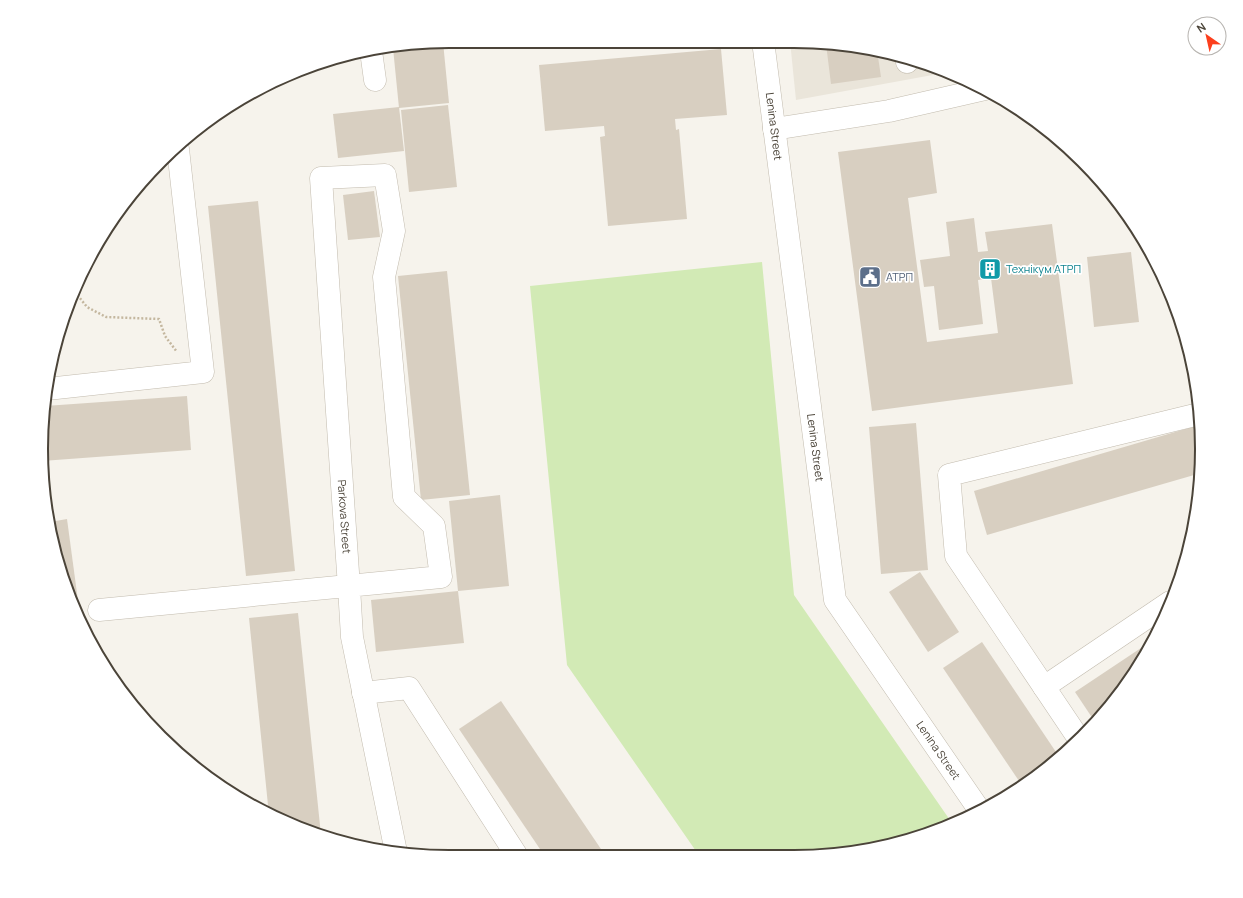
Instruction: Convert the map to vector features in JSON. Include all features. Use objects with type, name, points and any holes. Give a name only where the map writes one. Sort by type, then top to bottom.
[{"type":"street","name":"Lenina Street","points":[[764,48],[836,600],[977,806]]},
{"type":"street","points":[[372,56],[375,80]]},
{"type":"street","points":[[774,129],[888,111],[975,91]]},
{"type":"street","points":[[53,388],[203,372],[179,154]]},
{"type":"street","name":"Parkova Street","points":[[349,586],[441,577],[434,526],[404,497],[384,277],[394,231],[385,175],[321,178],[352,637],[395,847]]},
{"type":"street","points":[[1076,735],[956,556],[949,475],[1193,415]]},
{"type":"street","points":[[99,610],[349,586]]},
{"type":"street","points":[[1044,687],[1162,608]]},
{"type":"street","points":[[363,693],[409,688],[513,850]]},
{"type":"path","points":[[79,296],[88,306],[106,317],[159,319],[165,336],[193,373]]},
{"type":"shaded area","points":[[791,48],[846,51],[898,62],[936,74],[796,100]]},
{"type":"green space","points":[[762,262],[794,595],[949,818],[923,829],[898,836],[846,847],[794,850],[695,850],[567,665],[530,286]]},
{"type":"building","points":[[444,48],[449,103],[399,108],[393,52]]},
{"type":"building","points":[[721,49],[727,115],[675,119],[676,130],[679,129],[687,219],[608,226],[600,137],[605,136],[604,126],[545,131],[539,65]]},
{"type":"building","points":[[827,50],[846,51],[878,57],[881,77],[831,84]]},
{"type":"building","points":[[448,105],[457,187],[409,192],[401,110]]},
{"type":"building","points":[[399,107],[404,151],[338,158],[333,114]]},
{"type":"building","name":"Технікум АТРП","points":[[930,140],[937,193],[908,198],[927,342],[998,333],[991,278],[978,280],[983,324],[939,330],[934,286],[924,287],[920,260],[950,256],[946,222],[974,218],[978,252],[988,251],[985,232],[1052,224],[1073,384],[872,411],[838,152]]},
{"type":"building","points":[[374,191],[380,237],[348,240],[343,195]]},
{"type":"building","points":[[258,201],[295,571],[246,576],[208,206]]},
{"type":"building","points":[[1131,252],[1139,322],[1094,327],[1087,257]]},
{"type":"building","points":[[447,271],[470,495],[421,500],[398,276]]},
{"type":"building","points":[[187,396],[191,450],[48,461],[50,406]]},
{"type":"building","points":[[916,423],[928,570],[881,574],[869,427]]},
{"type":"building","points":[[1194,426],[1194,475],[987,535],[974,491]]},
{"type":"building","points":[[500,495],[509,586],[458,591],[449,501]]},
{"type":"building","points":[[67,519],[78,599],[69,578],[55,521]]},
{"type":"building","points":[[920,572],[959,632],[928,652],[889,592]]},
{"type":"building","points":[[458,591],[464,643],[376,652],[371,600]]},
{"type":"building","points":[[298,613],[320,829],[268,807],[249,618]]},
{"type":"building","points":[[982,642],[1056,752],[1019,781],[943,668]]},
{"type":"building","points":[[1143,647],[1112,693],[1092,717],[1075,692]]},
{"type":"building","points":[[501,701],[602,850],[541,850],[459,729]]},
{"type":"place","name":"Технікум АТРП","points":[[990,269]]},
{"type":"place","name":"АТРП","points":[[870,277]]}]
